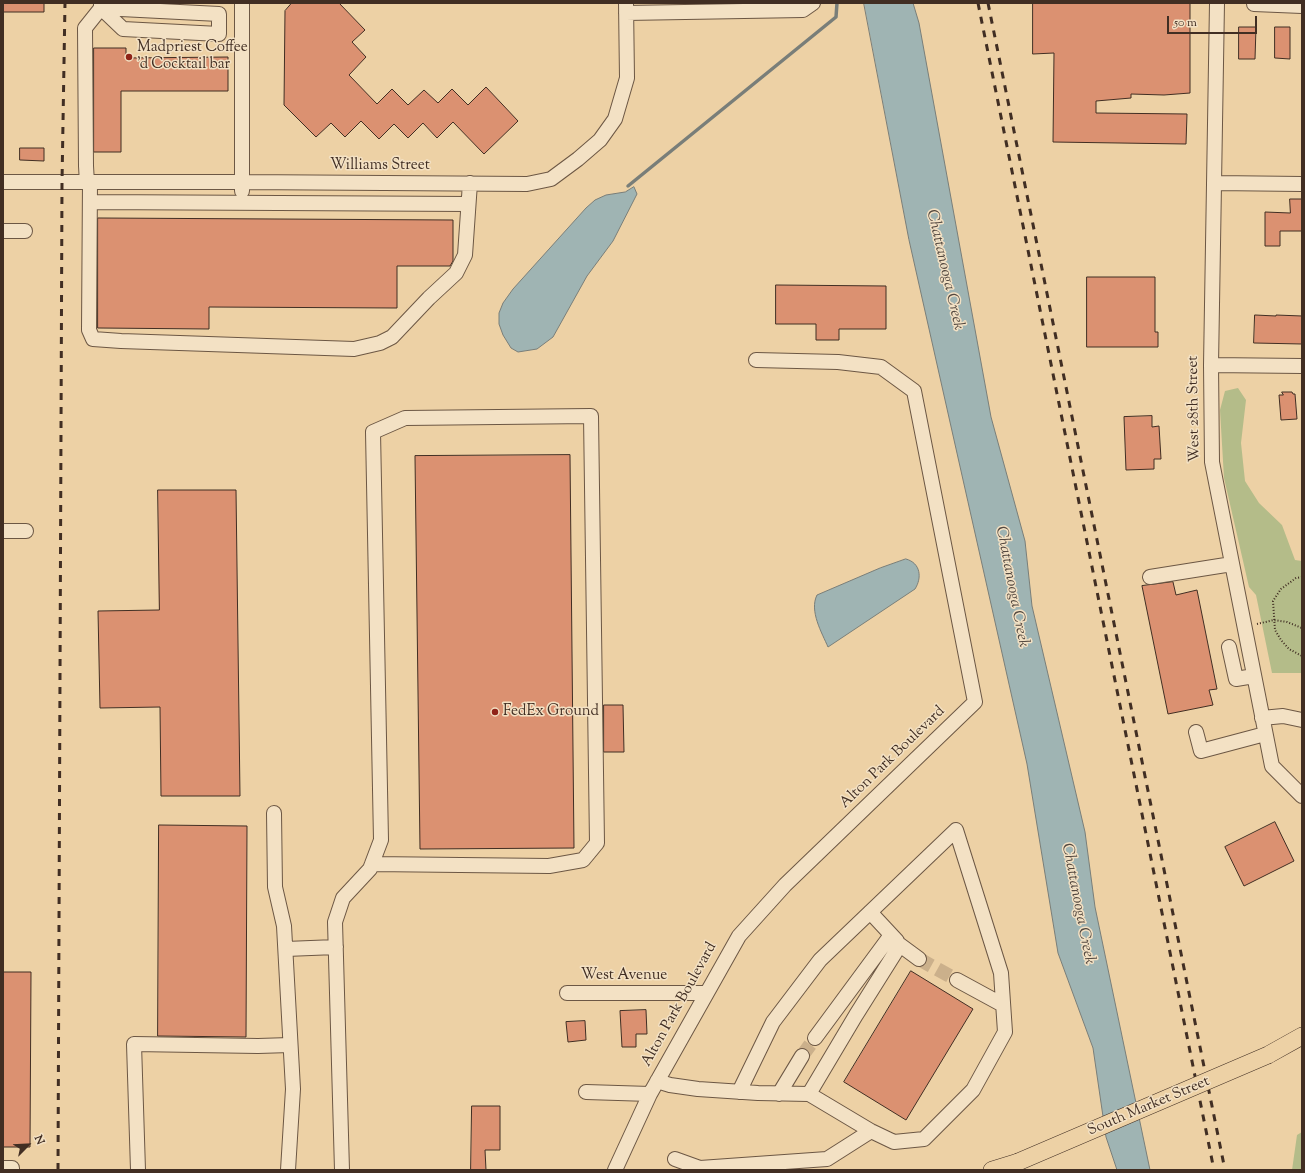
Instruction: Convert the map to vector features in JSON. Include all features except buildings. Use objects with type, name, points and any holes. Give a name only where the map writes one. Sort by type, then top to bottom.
[{"type":"main road","name":"South Market Street","points":[[992,1170],[1018,1162],[1268,1055],[1302,1036]]},
{"type":"street","points":[[242,3],[242,203]]},
{"type":"street","points":[[626,8],[804,10],[814,3]]},
{"type":"street","name":"West 28th Street","points":[[1217,3],[1211,365],[1212,462],[1272,766],[1302,796]]},
{"type":"street","points":[[1254,4],[1302,6]]},
{"type":"street","points":[[101,6],[219,14],[219,34],[123,29],[101,6]]},
{"type":"street","points":[[101,6],[85,28],[86,166],[90,202],[88,330],[93,339],[354,349],[380,343],[392,337],[429,298],[456,273],[465,255],[470,183]]},
{"type":"street","name":"Williams Street","points":[[3,182],[528,184],[551,179],[600,140],[615,119],[627,78],[626,8]]},
{"type":"street","points":[[159,202],[160,182]]},
{"type":"street","points":[[314,182],[314,203]]},
{"type":"street","points":[[1214,182],[1302,184]]},
{"type":"street","points":[[90,202],[468,204]]},
{"type":"street","points":[[3,231],[25,231]]},
{"type":"street","name":"Alton Park Boulevard","points":[[615,1170],[650,1094],[739,936],[785,885],[975,702],[914,391],[881,367],[838,362],[756,360]]},
{"type":"street","points":[[1211,365],[1302,366]]},
{"type":"street","points":[[342,1170],[335,922],[343,898],[370,869],[381,840],[373,432],[405,418],[591,416],[597,843],[583,860],[549,866],[372,864]]},
{"type":"street","points":[[3,531],[26,531]]},
{"type":"street","points":[[1150,577],[1232,564]]},
{"type":"street","points":[[1229,647],[1236,679],[1254,676]]},
{"type":"street","points":[[1262,718],[1283,716],[1302,720]]},
{"type":"street","points":[[1196,732],[1201,751],[1265,734]]},
{"type":"street","points":[[274,813],[275,887],[284,926],[293,1089],[288,1170]]},
{"type":"street","points":[[657,1081],[670,1085],[698,1089],[739,1092],[779,1094],[809,1094],[871,1131],[894,1142],[924,1139],[973,1090],[1005,1032],[1001,973],[956,830],[820,960],[773,1022],[739,1092]]},
{"type":"street","points":[[870,912],[896,940],[919,959]]},
{"type":"street","points":[[814,1038],[896,940]]},
{"type":"street","points":[[809,1094],[856,1015],[896,940]]},
{"type":"street","points":[[286,949],[336,947]]},
{"type":"street","points":[[957,980],[1003,1005]]},
{"type":"street","name":"West Avenue","points":[[567,993],[706,993]]},
{"type":"street","points":[[138,1170],[134,1044],[258,1046],[290,1045]]},
{"type":"street","points":[[779,1094],[802,1056]]},
{"type":"street","points":[[586,1092],[650,1094]]},
{"type":"street","points":[[675,1159],[700,1168],[827,1159],[871,1131]]},
{"type":"street","points":[[3,1168],[12,1168],[12,1170]]},
{"type":"path","points":[[1302,577],[1296,578],[1281,589],[1274,601],[1274,620],[1276,630],[1281,640],[1289,649],[1302,656]]},
{"type":"path","points":[[1244,627],[1274,620],[1287,622],[1302,628]]},
{"type":"green space","points":[[1238,388],[1246,400],[1241,443],[1245,481],[1259,503],[1282,525],[1295,560],[1302,561],[1302,673],[1272,673],[1256,595],[1249,587],[1224,478],[1220,410],[1225,391]]},
{"type":"green space","points":[[1302,1132],[1302,1170],[1292,1170],[1297,1135]]},
{"type":"water","name":"Chattanooga Creek","points":[[864,3],[913,3],[919,23],[991,417],[1025,541],[1032,606],[1085,832],[1095,907],[1150,1170],[1117,1170],[1106,1137],[1093,1048],[1058,953],[1027,764],[909,240]]},
{"type":"water","points":[[634,187],[637,194],[613,241],[587,276],[553,337],[537,349],[518,352],[511,348],[503,335],[499,324],[499,313],[503,303],[513,289],[595,200],[606,195],[625,192]]},
{"type":"water","points":[[906,559],[915,564],[919,571],[919,580],[915,589],[828,647],[815,615],[814,608],[817,595],[880,568]]},
{"type":"waterway","points":[[628,186],[836,17],[837,3]]},
{"type":"tunnel","points":[[919,959],[957,980]]},
{"type":"tunnel","points":[[802,1056],[815,1038]]},
{"type":"railway","points":[[58,1170],[62,183],[65,3]]},
{"type":"railway","points":[[978,3],[1214,1170]]},
{"type":"railway","points":[[988,3],[1225,1170]]},
{"type":"place","name":"Madpriest Coffee 'd Cocktail bar","points":[[129,57]]},
{"type":"place","name":"FedEx Ground","points":[[495,712]]}]
